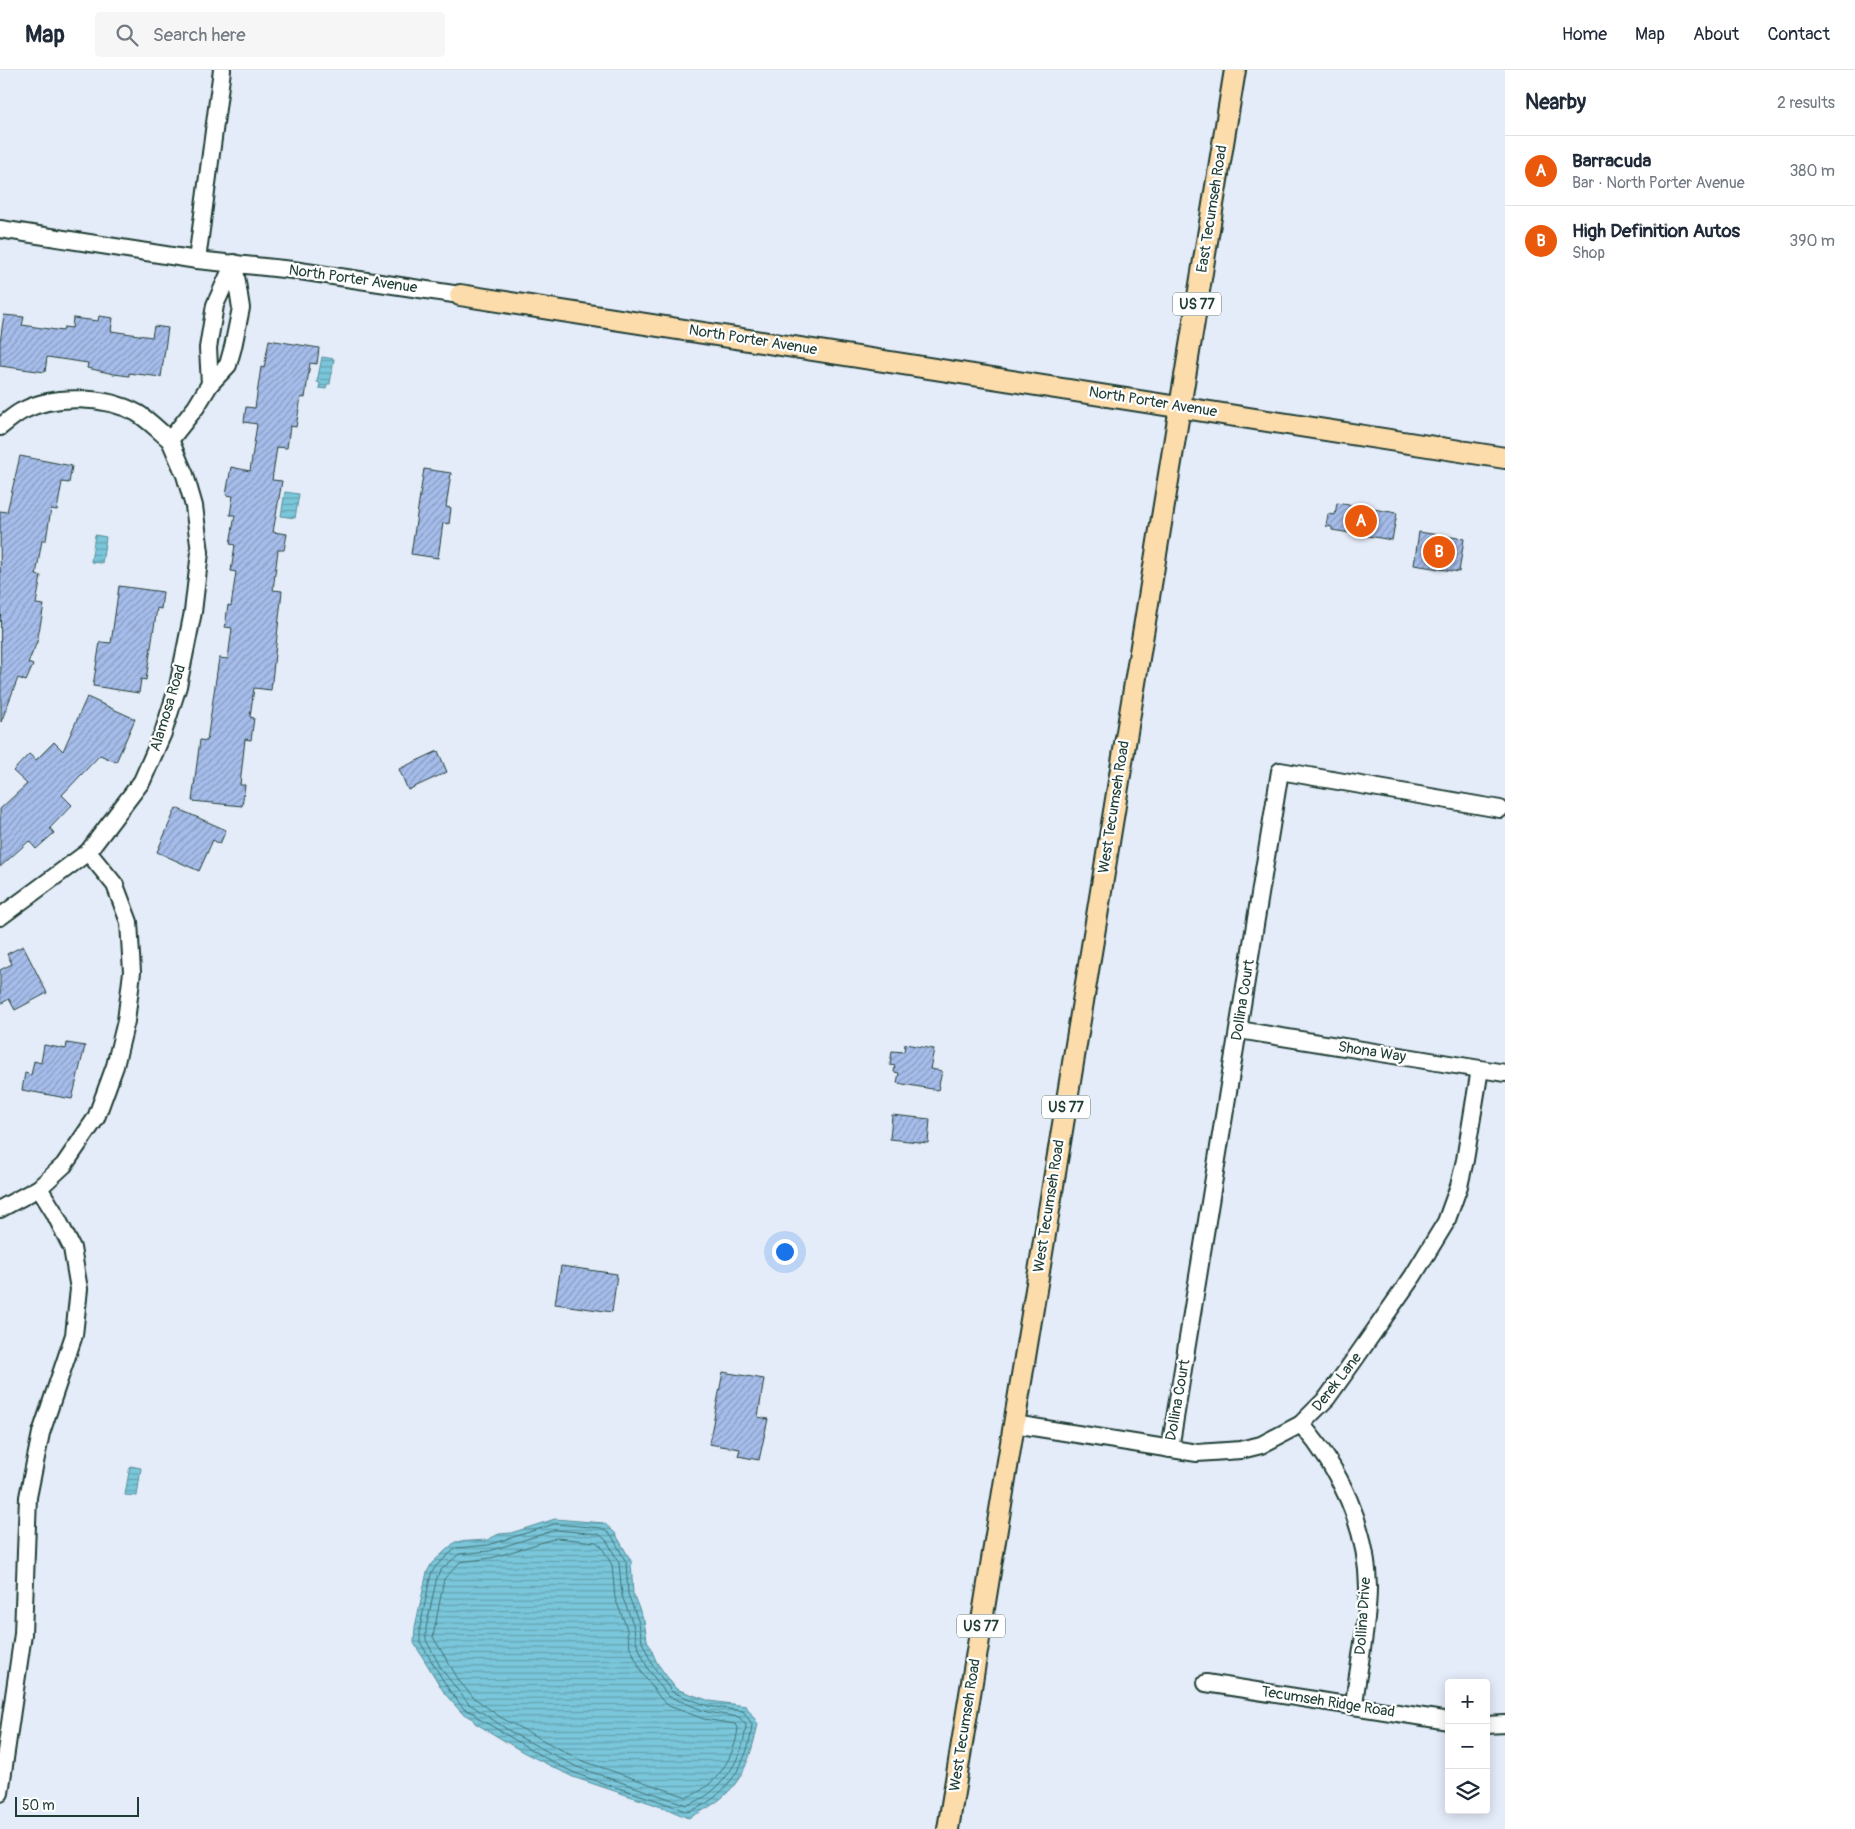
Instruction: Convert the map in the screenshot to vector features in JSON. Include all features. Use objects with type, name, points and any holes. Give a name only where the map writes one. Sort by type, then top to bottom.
[{"type":"main road","name":"East Tecumseh Road","points":[[1181,406],[1235,70]]},
{"type":"main road","name":"North Porter Avenue","points":[[460,295],[1505,458]]},
{"type":"main road","name":"West Tecumseh Road","points":[[948,1829],[1181,406]]},
{"type":"street","points":[[197,260],[222,70]]},
{"type":"street","name":"North Porter Avenue","points":[[0,229],[197,260],[293,270],[460,295]]},
{"type":"street","points":[[210,384],[208,348],[214,305],[234,264]]},
{"type":"street","points":[[170,440],[196,407],[210,384],[228,365],[241,308],[234,264]]},
{"type":"street","name":"Alamosa Road","points":[[0,428],[21,411],[48,401],[78,398],[105,403],[137,413],[170,440],[185,474],[194,506],[200,552],[193,612],[178,686],[163,734],[142,781],[88,852],[0,917]]},
{"type":"street","name":"Dollina Court","points":[[1170,1449],[1280,771],[1500,809]]},
{"type":"street","points":[[0,1209],[38,1188],[64,1165],[96,1118],[115,1066],[126,1021],[132,972],[129,922],[115,884],[88,852]]},
{"type":"street","name":"Shona Way","points":[[1239,1030],[1505,1073]]},
{"type":"street","name":"Derek Lane","points":[[1014,1424],[1197,1453],[1240,1450],[1280,1436],[1301,1424],[1327,1398],[1413,1276],[1446,1222],[1461,1178],[1480,1069]]},
{"type":"street","points":[[0,1793],[23,1634],[28,1497],[41,1433],[74,1335],[80,1289],[72,1248],[54,1212],[38,1188]]},
{"type":"street","name":"Dollina Drive","points":[[1301,1424],[1319,1444],[1339,1478],[1351,1506],[1365,1556],[1368,1587],[1366,1623],[1354,1705]]},
{"type":"street","name":"Tecumseh Ridge Road","points":[[1206,1683],[1445,1720]]},
{"type":"street","points":[[1490,1725],[1505,1724]]},
{"type":"water","points":[[322,357],[334,359],[330,384],[327,384],[326,389],[319,388],[320,383],[317,382]]},
{"type":"water","points":[[285,492],[299,494],[295,518],[281,516]]},
{"type":"water","points":[[95,535],[106,537],[102,563],[91,562]]},
{"type":"water","points":[[130,1466],[141,1468],[137,1496],[125,1495]]},
{"type":"water","points":[[555,1519],[604,1523],[615,1533],[631,1561],[633,1594],[644,1621],[647,1640],[657,1663],[676,1689],[710,1701],[746,1706],[758,1724],[749,1757],[737,1782],[718,1801],[688,1818],[665,1808],[573,1777],[523,1752],[475,1723],[472,1718],[462,1713],[445,1694],[414,1643],[415,1627],[427,1572],[432,1563],[455,1542],[487,1540],[499,1534],[511,1533]]},
{"type":"building","points":[[4,315],[24,317],[22,325],[63,331],[64,327],[72,328],[73,318],[98,321],[99,316],[113,318],[111,331],[152,337],[154,326],[168,328],[161,377],[129,373],[129,376],[114,374],[87,368],[88,363],[47,357],[45,372],[0,366],[0,342]]},
{"type":"building","points":[[269,340],[319,348],[317,364],[310,363],[305,398],[301,397],[296,427],[290,426],[287,448],[277,447],[272,480],[282,481],[273,532],[287,534],[284,550],[278,550],[273,590],[282,591],[271,690],[254,688],[250,717],[254,718],[251,740],[245,739],[240,785],[245,785],[242,806],[192,801],[200,740],[207,741],[219,658],[228,659],[232,628],[225,627],[228,605],[231,606],[236,572],[231,571],[235,545],[230,544],[235,515],[230,515],[233,496],[226,495],[231,467],[250,471],[257,424],[244,422],[246,407],[255,408],[261,367],[264,368]]},
{"type":"building","points":[[20,456],[72,466],[69,483],[62,482],[57,510],[51,509],[46,540],[42,540],[36,575],[41,576],[36,604],[44,605],[37,642],[28,663],[33,665],[26,681],[18,678],[1,722],[0,511],[7,512]]},
{"type":"building","points":[[424,469],[451,473],[446,507],[451,508],[449,524],[443,523],[438,558],[411,554]]},
{"type":"building","points":[[1337,503],[1397,513],[1392,540],[1332,530],[1332,527],[1326,526],[1328,514],[1335,515]]},
{"type":"building","points":[[1419,532],[1464,539],[1459,572],[1414,565]]},
{"type":"building","points":[[119,586],[163,592],[161,609],[157,608],[146,680],[141,679],[139,693],[93,686],[100,642],[111,643]]},
{"type":"building","points":[[87,697],[135,719],[116,762],[100,755],[62,795],[72,805],[50,828],[54,833],[36,849],[29,841],[0,867],[0,809],[27,784],[13,771],[29,754],[36,760],[54,742],[63,751]]},
{"type":"building","points":[[438,751],[447,772],[408,790],[399,769]]},
{"type":"building","points":[[176,808],[226,830],[220,844],[213,840],[199,871],[157,852]]},
{"type":"building","points":[[23,946],[47,993],[15,1010],[9,999],[0,1004],[0,970],[12,964],[7,954]]},
{"type":"building","points":[[67,1043],[85,1046],[72,1099],[22,1090],[25,1073],[31,1075],[34,1061],[41,1063],[44,1045],[66,1049]]},
{"type":"building","points":[[905,1044],[934,1049],[930,1069],[942,1071],[938,1090],[897,1083],[899,1073],[894,1072],[895,1066],[890,1065],[892,1051],[904,1052]]},
{"type":"building","points":[[892,1115],[930,1119],[928,1143],[890,1139]]},
{"type":"building","points":[[561,1266],[617,1274],[612,1312],[555,1304]]},
{"type":"building","points":[[723,1372],[764,1379],[758,1417],[768,1419],[759,1460],[738,1456],[740,1449],[709,1444]]},
{"type":"place","name":"Barracuda","points":[[1361,521]]},
{"type":"place","name":"High Definition Autos","points":[[1439,552]]}]
